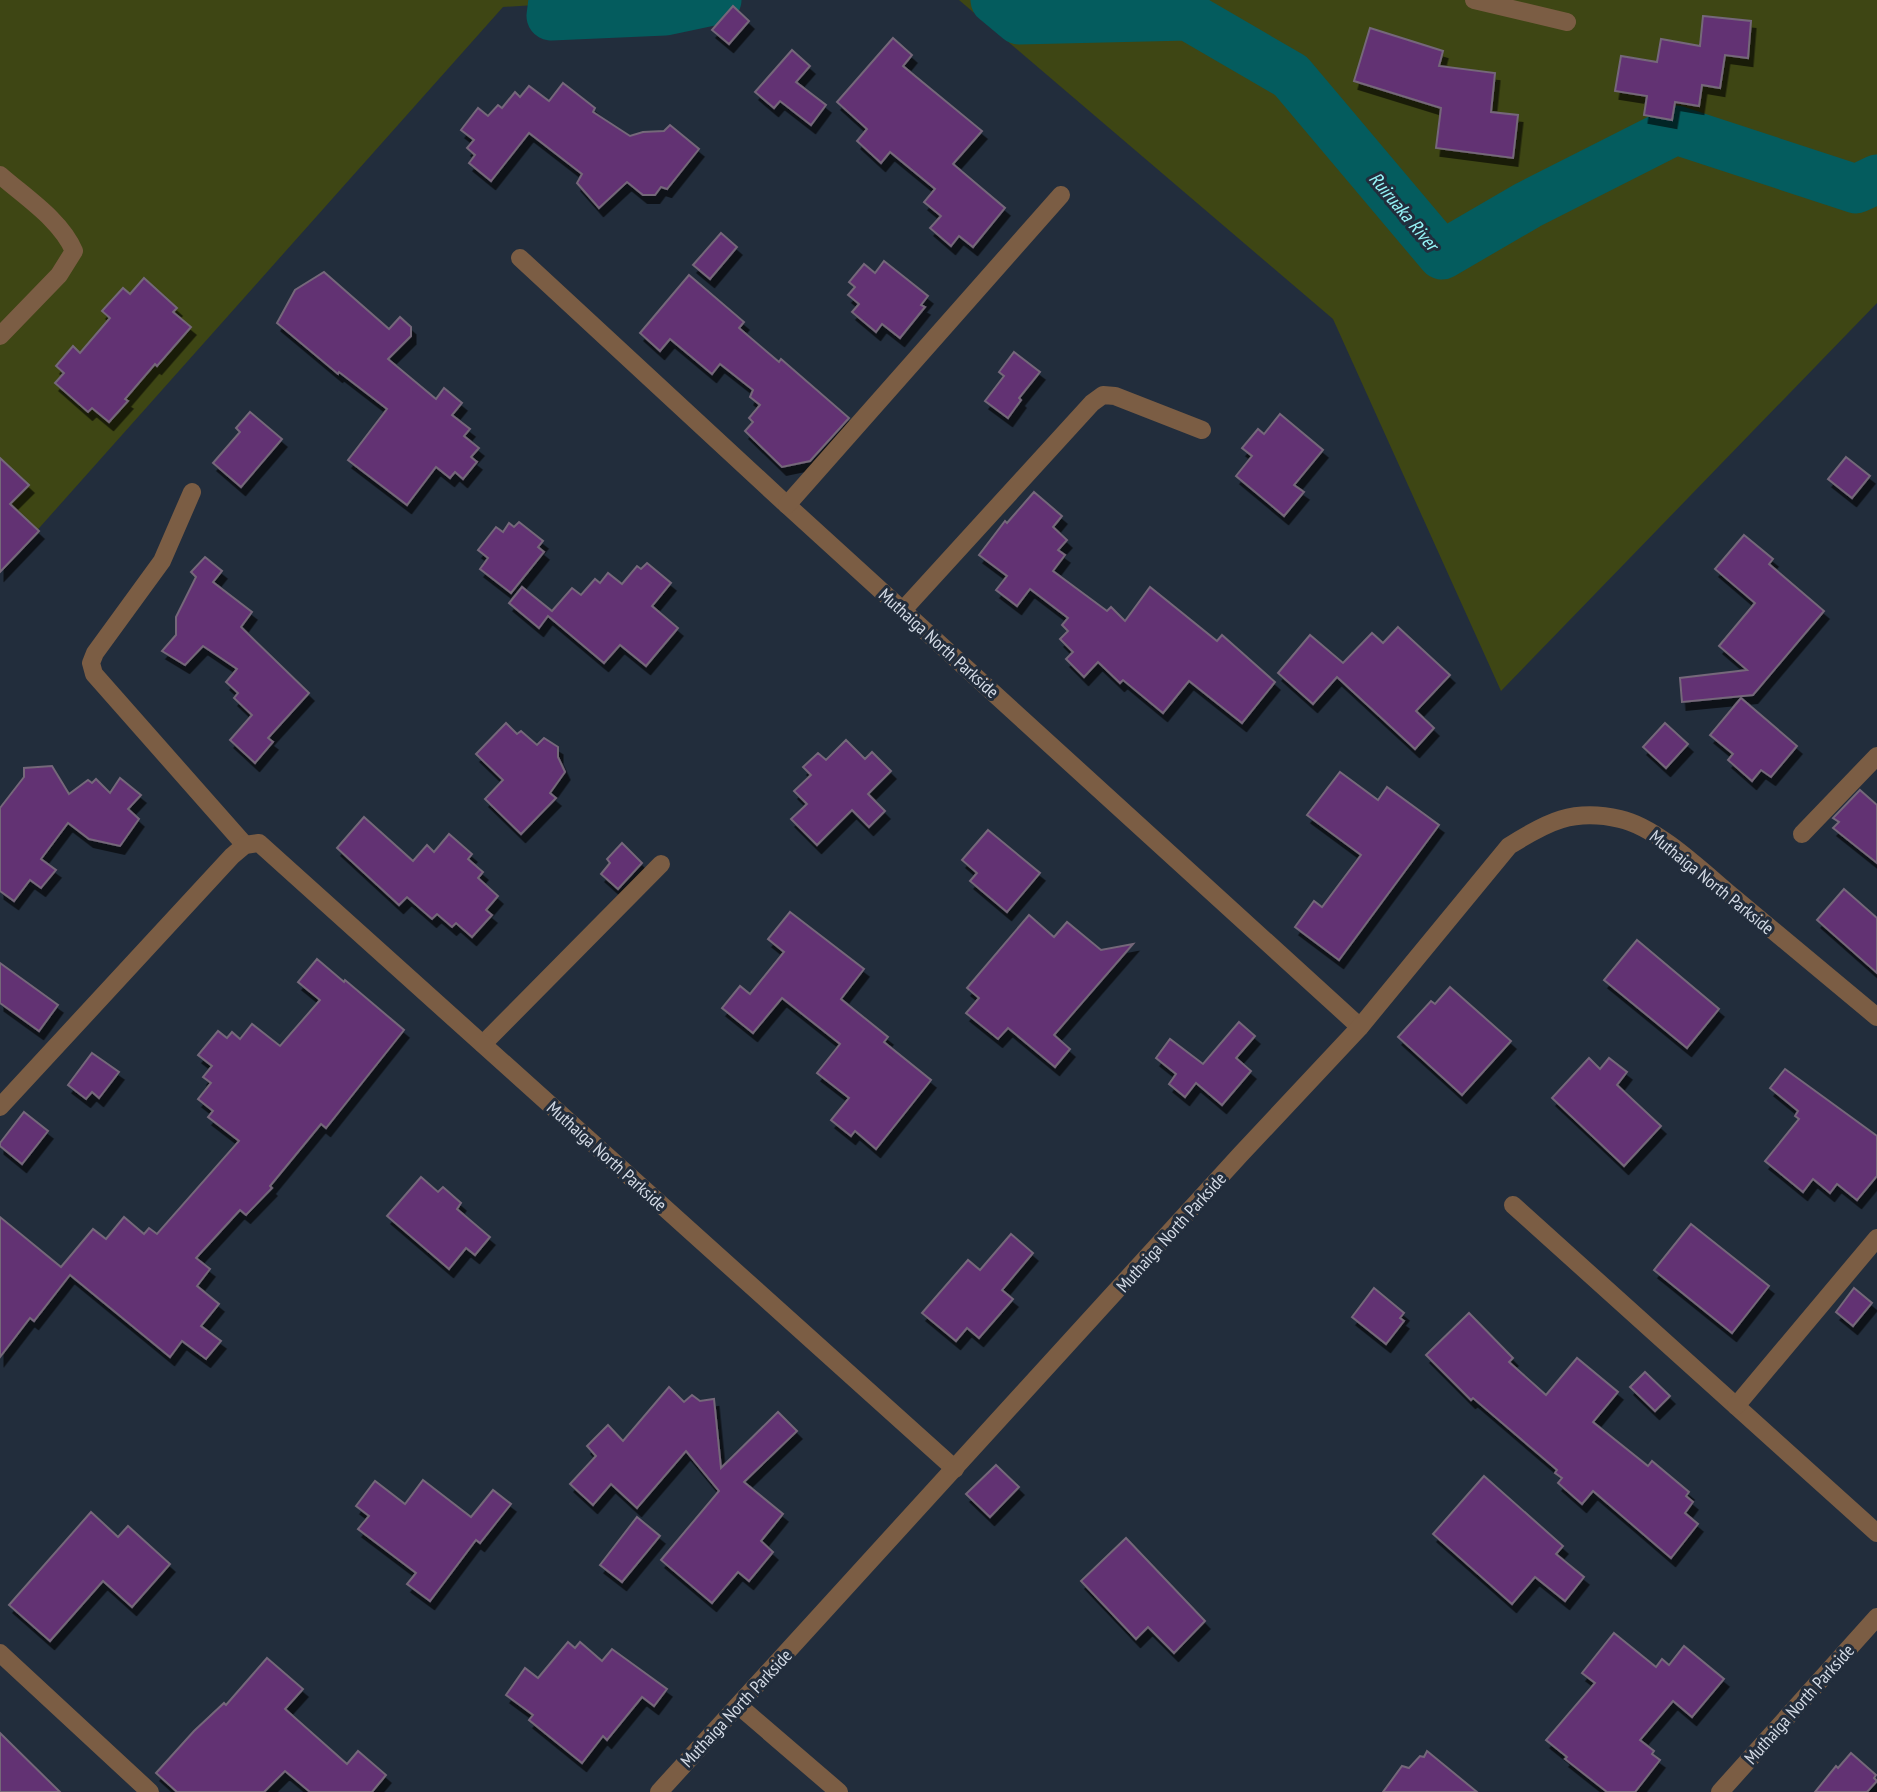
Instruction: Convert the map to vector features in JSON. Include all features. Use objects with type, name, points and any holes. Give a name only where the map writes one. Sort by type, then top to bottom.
[{"type":"street","points":[[1474,0],[1567,22]]},
{"type":"street","points":[[0,175],[60,228],[74,251],[59,275],[0,336]]},
{"type":"street","points":[[787,505],[1061,195]]},
{"type":"street","name":"Muthaiga North Parkside","points":[[520,258],[1360,1027]]},
{"type":"street","points":[[903,610],[1092,402],[1103,395],[1115,396],[1202,430]]},
{"type":"street","name":"Muthaiga North Parkside","points":[[192,492],[162,561],[95,653],[91,663],[94,674],[252,844],[483,1044],[955,1469]]},
{"type":"street","points":[[1802,834],[1877,756]]},
{"type":"street","name":"Muthaiga North Parkside","points":[[659,1792],[1360,1027],[1509,846],[1541,826],[1567,817],[1589,815],[1621,819],[1649,830],[1877,1017]]},
{"type":"street","points":[[0,1107],[232,856],[252,844]]},
{"type":"street","points":[[483,1044],[661,864]]},
{"type":"street","points":[[1513,1205],[1877,1533]]},
{"type":"street","points":[[1736,1406],[1877,1238]]},
{"type":"street","name":"Muthaiga North Parkside","points":[[1720,1792],[1877,1617]]},
{"type":"street","points":[[0,1653],[149,1792]]},
{"type":"street","points":[[739,1706],[839,1792]]},
{"type":"green space","points":[[0,0],[614,0],[503,7],[0,572]]},
{"type":"green space","points":[[959,0],[1877,0],[1877,303],[1501,691],[1333,319]]},
{"type":"building","points":[[733,6],[749,21],[729,44],[712,30]]},
{"type":"building","points":[[1703,16],[1751,21],[1748,58],[1725,55],[1720,88],[1702,85],[1699,106],[1675,102],[1672,120],[1644,115],[1647,96],[1615,91],[1621,56],[1657,62],[1661,39],[1700,46]]},
{"type":"building","points":[[1370,28],[1443,51],[1439,66],[1495,73],[1491,112],[1518,115],[1513,158],[1436,148],[1441,108],[1354,81]]},
{"type":"building","points":[[893,38],[912,55],[903,66],[982,131],[953,164],[1005,208],[973,247],[959,236],[951,246],[930,228],[941,216],[924,202],[935,189],[890,152],[881,163],[857,141],[867,129],[837,102]]},
{"type":"building","points":[[792,50],[810,66],[796,82],[826,105],[811,125],[780,101],[774,108],[755,92]]},
{"type":"building","points":[[563,83],[595,108],[593,112],[630,136],[664,131],[670,125],[699,149],[667,189],[661,187],[655,195],[643,195],[627,182],[599,208],[577,183],[582,174],[529,133],[491,181],[469,163],[475,155],[467,148],[474,140],[461,130],[478,108],[488,116],[498,105],[502,108],[515,92],[520,97],[529,86],[549,101]]},
{"type":"building","points":[[721,233],[737,247],[710,279],[693,265]]},
{"type":"building","points":[[884,261],[928,296],[921,305],[925,307],[900,338],[882,324],[876,332],[852,312],[859,304],[848,295],[855,287],[849,282],[864,264],[875,273]]},
{"type":"building","points":[[324,272],[389,329],[400,317],[411,327],[411,336],[388,359],[436,399],[444,388],[462,403],[452,415],[470,429],[464,436],[479,448],[471,457],[477,462],[463,479],[455,472],[450,478],[436,467],[407,505],[348,460],[387,409],[339,372],[338,374],[277,323],[295,290]]},
{"type":"building","points":[[689,275],[744,322],[739,328],[779,362],[781,359],[849,418],[810,461],[782,467],[745,431],[753,422],[749,418],[760,405],[750,397],[753,390],[720,364],[712,374],[670,339],[660,351],[640,333]]},
{"type":"building","points":[[144,278],[177,308],[173,312],[191,327],[157,366],[155,364],[109,422],[92,408],[88,412],[55,383],[64,373],[56,366],[73,346],[80,353],[110,318],[102,311],[123,288],[130,294]]},
{"type":"building","points":[[1014,352],[1040,372],[1019,398],[1021,400],[1008,418],[985,401],[1004,376],[999,372]]},
{"type":"building","points":[[250,412],[282,439],[241,487],[213,463],[240,432],[236,428]]},
{"type":"building","points":[[1280,414],[1323,450],[1294,485],[1304,492],[1284,516],[1236,476],[1252,456],[1242,448],[1258,429],[1264,434]]},
{"type":"building","points":[[1846,457],[1870,476],[1852,498],[1828,479]]},
{"type":"building","points":[[0,458],[29,485],[10,504],[39,531],[0,572]]},
{"type":"building","points":[[1034,492],[1062,516],[1053,527],[1067,540],[1058,550],[1065,555],[1053,571],[1107,611],[1111,607],[1125,621],[1150,587],[1217,641],[1222,635],[1275,682],[1242,723],[1189,681],[1163,713],[1123,680],[1120,683],[1098,662],[1084,677],[1066,659],[1073,652],[1060,639],[1068,631],[1062,625],[1068,618],[1030,589],[1017,606],[996,590],[1007,576],[979,555],[1005,521],[1007,523]]},
{"type":"building","points":[[519,522],[543,541],[538,547],[544,552],[511,593],[480,569],[488,558],[478,550],[496,527],[503,532],[509,523],[514,527]]},
{"type":"building","points":[[1744,535],[1773,559],[1769,564],[1824,611],[1753,695],[1682,702],[1680,678],[1747,670],[1719,646],[1755,603],[1715,569]]},
{"type":"building","points":[[205,557],[222,571],[213,582],[252,612],[241,627],[309,693],[268,738],[273,742],[255,763],[230,740],[252,715],[234,698],[238,693],[226,682],[237,669],[203,646],[185,665],[162,651],[176,635],[176,617],[196,577],[191,572]]},
{"type":"building","points":[[647,563],[671,583],[652,606],[678,628],[646,666],[620,645],[604,663],[548,616],[539,628],[509,603],[522,587],[552,611],[572,588],[581,595],[595,579],[600,583],[608,573],[622,584],[637,566],[641,569]]},
{"type":"building","points":[[1398,627],[1450,675],[1416,711],[1434,728],[1415,749],[1337,677],[1313,704],[1278,673],[1310,635],[1343,663],[1372,633],[1383,643]]},
{"type":"building","points":[[1741,698],[1797,746],[1771,777],[1761,770],[1752,781],[1728,760],[1733,754],[1710,735]]},
{"type":"building","points":[[506,723],[517,734],[521,731],[537,745],[544,738],[558,747],[558,757],[565,772],[550,793],[556,798],[521,834],[485,799],[503,780],[476,754]]},
{"type":"building","points":[[1665,723],[1688,744],[1666,768],[1643,747]]},
{"type":"building","points":[[846,740],[865,759],[872,752],[891,771],[868,794],[885,811],[869,827],[852,810],[817,845],[791,819],[807,804],[794,791],[811,775],[803,767],[818,753],[826,760]]},
{"type":"building","points":[[52,766],[69,794],[88,780],[92,783],[96,779],[110,793],[120,778],[141,795],[128,809],[139,819],[120,846],[89,839],[68,823],[41,859],[56,870],[41,888],[30,880],[14,901],[0,891],[0,808],[24,777],[24,768]]},
{"type":"building","points":[[1340,772],[1378,800],[1387,787],[1439,825],[1339,960],[1295,927],[1314,901],[1322,907],[1361,855],[1307,815]]},
{"type":"building","points":[[1860,790],[1877,805],[1877,863],[1833,828],[1839,822],[1833,818]]},
{"type":"building","points":[[364,817],[413,861],[427,845],[434,852],[449,834],[472,854],[468,859],[483,872],[478,878],[498,896],[486,910],[492,915],[472,937],[456,923],[452,927],[437,914],[432,919],[407,897],[399,905],[337,848]]},
{"type":"building","points":[[988,830],[1040,873],[1007,912],[970,881],[977,873],[962,860]]},
{"type":"building","points":[[622,843],[642,863],[618,889],[601,874],[610,863],[607,859]]},
{"type":"building","points":[[1844,889],[1877,918],[1877,973],[1817,920]]},
{"type":"building","points":[[790,912],[864,969],[841,999],[888,1037],[884,1042],[931,1080],[876,1149],[855,1131],[851,1136],[831,1120],[849,1098],[817,1073],[840,1044],[782,998],[753,1033],[722,1008],[740,986],[750,994],[784,952],[768,939]]},
{"type":"building","points":[[1029,915],[1054,937],[1067,922],[1101,950],[1133,944],[1054,1035],[1070,1049],[1055,1067],[1008,1028],[998,1039],[966,1013],[979,998],[967,988]]},
{"type":"building","points":[[1637,940],[1719,1009],[1687,1048],[1604,980]]},
{"type":"building","points":[[317,959],[404,1030],[326,1128],[321,1124],[270,1186],[272,1188],[246,1215],[240,1210],[196,1258],[210,1269],[197,1286],[219,1304],[201,1326],[221,1341],[206,1359],[182,1341],[170,1357],[70,1275],[34,1321],[30,1318],[0,1357],[0,1217],[61,1267],[93,1229],[106,1239],[124,1217],[144,1234],[149,1228],[157,1234],[239,1141],[208,1117],[213,1111],[198,1099],[211,1083],[203,1077],[212,1066],[198,1055],[218,1031],[227,1038],[232,1032],[240,1039],[252,1024],[280,1046],[320,1000],[298,982]]},
{"type":"building","points":[[0,963],[58,1005],[39,1031],[0,1003]]},
{"type":"building","points":[[1450,987],[1511,1041],[1462,1095],[1398,1037],[1431,1001],[1435,1004]]},
{"type":"building","points":[[1239,1022],[1255,1036],[1236,1058],[1251,1071],[1222,1105],[1196,1083],[1185,1097],[1169,1084],[1176,1074],[1156,1058],[1170,1039],[1203,1064]]},
{"type":"building","points":[[92,1053],[119,1072],[99,1098],[92,1092],[86,1099],[68,1085]]},
{"type":"building","points":[[1589,1058],[1600,1069],[1609,1058],[1627,1072],[1617,1085],[1661,1126],[1624,1166],[1552,1098]]},
{"type":"building","points":[[1785,1069],[1877,1136],[1877,1176],[1857,1200],[1837,1184],[1830,1193],[1813,1179],[1803,1192],[1765,1161],[1799,1119],[1795,1116],[1798,1111],[1770,1088]]},
{"type":"building","points":[[24,1112],[48,1131],[22,1164],[0,1146],[0,1143]]},
{"type":"building","points":[[421,1177],[438,1192],[443,1187],[461,1203],[457,1209],[490,1237],[475,1255],[466,1248],[449,1269],[387,1216]]},
{"type":"building","points":[[1691,1224],[1769,1286],[1732,1333],[1654,1270]]},
{"type":"building","points":[[1011,1234],[1033,1253],[1002,1290],[1013,1299],[979,1338],[967,1328],[956,1341],[922,1313],[968,1260],[980,1270]]},
{"type":"building","points":[[1374,1288],[1404,1313],[1400,1318],[1404,1321],[1386,1344],[1352,1317]]},
{"type":"building","points":[[1854,1288],[1872,1303],[1853,1326],[1836,1312]]},
{"type":"building","points":[[1469,1313],[1513,1358],[1509,1362],[1546,1395],[1577,1358],[1618,1392],[1593,1422],[1648,1466],[1652,1461],[1689,1492],[1686,1496],[1693,1502],[1685,1513],[1698,1524],[1671,1558],[1593,1491],[1582,1504],[1558,1483],[1562,1478],[1555,1473],[1557,1470],[1473,1398],[1471,1400],[1426,1355]]},
{"type":"building","points":[[1645,1372],[1670,1396],[1655,1411],[1630,1387]]},
{"type":"building","points":[[669,1387],[684,1402],[692,1395],[700,1401],[714,1399],[721,1468],[778,1412],[797,1431],[744,1482],[783,1514],[761,1541],[773,1552],[749,1581],[738,1572],[712,1603],[661,1560],[719,1491],[686,1451],[637,1508],[611,1484],[593,1505],[570,1484],[596,1456],[587,1446],[608,1425],[623,1441]]},
{"type":"building","points":[[996,1465],[1019,1487],[990,1517],[966,1494]]},
{"type":"building","points":[[1484,1476],[1563,1546],[1556,1554],[1584,1577],[1565,1601],[1535,1577],[1512,1604],[1433,1534]]},
{"type":"building","points":[[423,1480],[471,1517],[493,1490],[511,1504],[480,1543],[476,1540],[430,1601],[407,1584],[416,1573],[358,1529],[369,1516],[356,1506],[375,1481],[405,1504]]},
{"type":"building","points":[[91,1512],[118,1537],[128,1526],[170,1564],[132,1607],[103,1581],[50,1641],[9,1605]]},
{"type":"building","points":[[637,1517],[660,1536],[622,1582],[600,1565]]},
{"type":"building","points":[[1126,1538],[1205,1621],[1174,1653],[1148,1627],[1136,1639],[1081,1581]]},
{"type":"building","points":[[1614,1633],[1656,1667],[1662,1659],[1669,1665],[1684,1646],[1724,1679],[1692,1717],[1673,1701],[1640,1740],[1654,1751],[1652,1754],[1660,1760],[1635,1792],[1607,1792],[1565,1759],[1567,1757],[1546,1740],[1595,1683],[1582,1673]]},
{"type":"building","points":[[568,1642],[575,1648],[580,1642],[602,1661],[612,1649],[667,1689],[654,1706],[642,1697],[607,1740],[603,1736],[582,1763],[529,1720],[533,1715],[506,1695],[525,1668],[538,1678]]},
{"type":"building","points":[[267,1658],[303,1689],[285,1709],[347,1764],[358,1751],[386,1775],[372,1792],[310,1792],[285,1771],[264,1792],[177,1792],[156,1773],[194,1731],[224,1703],[226,1705]]},
{"type":"building","points":[[0,1733],[60,1792],[0,1792]]},
{"type":"building","points":[[1427,1751],[1477,1792],[1383,1792],[1402,1766],[1409,1768],[1420,1756],[1424,1757]]},
{"type":"building","points":[[1851,1753],[1876,1775],[1874,1778],[1877,1781],[1867,1792],[1815,1792],[1836,1766],[1838,1768]]},
{"type":"waterway","name":"Ruiruaka River","points":[[553,0],[551,16],[665,11],[717,0]]},
{"type":"waterway","name":"Ruiruaka River","points":[[995,0],[1019,20],[1188,16],[1291,76],[1442,255],[1528,205],[1676,130],[1856,189],[1877,179]]}]
